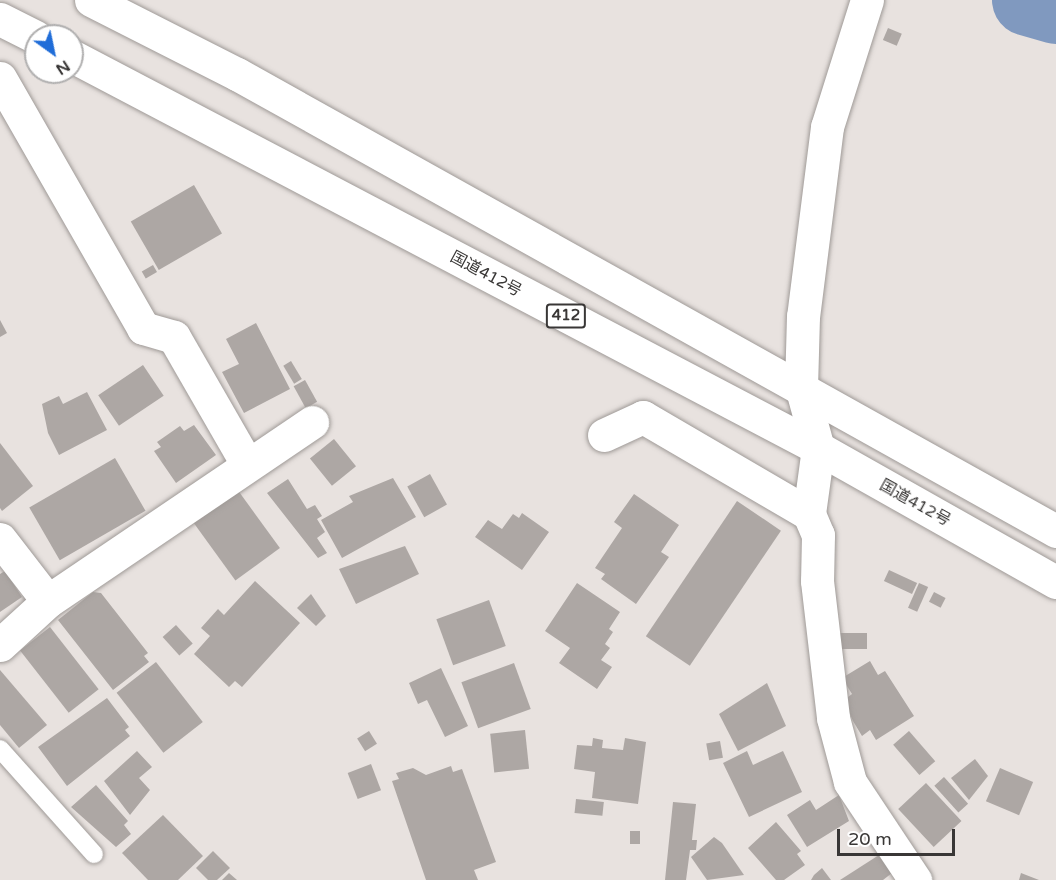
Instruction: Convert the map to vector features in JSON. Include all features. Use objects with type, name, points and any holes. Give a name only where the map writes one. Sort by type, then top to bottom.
[{"type":"main road","points":[[91,0],[237,74],[801,386],[1056,531]]},
{"type":"main road","points":[[865,4],[827,127],[803,316],[801,386],[818,448],[809,514],[818,535],[817,581],[832,718],[850,782],[915,880]]},
{"type":"main road","points":[[0,19],[24,32]]},
{"type":"main road","name":"国道412号","points":[[84,62],[818,448],[1056,582]]},
{"type":"main road","points":[[0,78],[143,328],[174,338],[247,464]]},
{"type":"main road","points":[[604,435],[643,417],[809,514]]},
{"type":"main road","points":[[0,645],[48,601],[312,422]]},
{"type":"main road","points":[[0,540],[48,601]]},
{"type":"lane","points":[[0,749],[94,854]]},
{"type":"building","points":[[888,28],[902,34],[897,46],[883,40]]},
{"type":"building","points":[[194,185],[222,233],[159,270],[131,222]]},
{"type":"building","points":[[153,265],[157,272],[146,278],[142,272]]},
{"type":"building","points":[[0,320],[7,333],[0,337]]},
{"type":"building","points":[[256,323],[290,389],[244,413],[222,372],[239,364],[226,339]]},
{"type":"building","points":[[291,361],[302,379],[294,384],[283,366]]},
{"type":"building","points":[[143,365],[164,396],[119,426],[98,395]]},
{"type":"building","points":[[305,380],[317,402],[306,408],[294,386]]},
{"type":"building","points":[[87,392],[107,430],[59,455],[48,433],[42,404],[59,396],[63,404]]},
{"type":"building","points":[[194,425],[216,455],[176,483],[154,451],[161,447],[157,442],[180,426],[184,431]]},
{"type":"building","points":[[334,439],[356,466],[332,486],[310,459]]},
{"type":"building","points":[[0,443],[33,486],[2,511],[0,508]]},
{"type":"building","points":[[115,458],[146,511],[60,560],[29,508]]},
{"type":"building","points":[[430,474],[447,505],[424,517],[407,487]]},
{"type":"building","points":[[393,478],[416,517],[342,558],[321,520],[353,502],[349,496]]},
{"type":"building","points":[[288,479],[307,509],[315,505],[322,516],[317,519],[325,532],[317,538],[327,553],[318,558],[267,493]]},
{"type":"building","points":[[237,489],[280,548],[235,580],[193,521]]},
{"type":"building","points":[[634,494],[679,525],[661,552],[669,557],[636,604],[601,579],[605,574],[595,568],[622,528],[614,522]]},
{"type":"building","points":[[737,501],[781,531],[690,666],[646,636]]},
{"type":"building","points":[[522,513],[549,532],[522,570],[475,537],[488,520],[502,529],[513,514],[519,518]]},
{"type":"building","points":[[405,546],[419,574],[356,604],[339,569]]},
{"type":"building","points":[[889,570],[917,583],[912,594],[884,581]]},
{"type":"building","points":[[5,571],[22,597],[0,612],[0,574]]},
{"type":"building","points":[[255,581],[300,623],[242,687],[235,681],[229,687],[194,654],[210,636],[201,628],[218,609],[224,615]]},
{"type":"building","points":[[577,583],[620,612],[609,629],[613,632],[605,644],[610,648],[601,660],[612,667],[597,689],[559,663],[570,648],[545,631]]},
{"type":"building","points":[[919,583],[928,587],[917,612],[908,608]]},
{"type":"building","points":[[93,592],[101,593],[148,653],[144,656],[149,662],[113,690],[58,620]]},
{"type":"building","points":[[934,592],[946,598],[941,608],[929,602]]},
{"type":"building","points":[[311,594],[326,616],[316,626],[297,608]]},
{"type":"building","points":[[489,600],[506,646],[453,665],[436,619]]},
{"type":"building","points":[[176,625],[193,644],[179,656],[163,637]]},
{"type":"building","points":[[50,627],[99,689],[69,713],[20,650]]},
{"type":"building","points":[[838,633],[867,633],[867,649],[838,649]]},
{"type":"building","points":[[870,661],[878,675],[885,671],[914,716],[876,740],[870,730],[862,736],[853,721],[844,700],[852,694],[842,678]]},
{"type":"building","points":[[156,662],[203,722],[163,753],[117,693]]},
{"type":"building","points":[[514,663],[531,709],[478,728],[461,682]]},
{"type":"building","points":[[441,668],[468,726],[445,737],[427,700],[418,704],[409,683]]},
{"type":"building","points":[[0,670],[47,725],[19,748],[0,725]]},
{"type":"building","points":[[767,683],[786,726],[738,751],[719,714]]},
{"type":"building","points":[[107,698],[129,727],[125,730],[130,736],[67,786],[38,747]]},
{"type":"building","points":[[525,730],[529,769],[494,772],[490,734]]},
{"type":"building","points":[[369,731],[377,744],[365,751],[357,738]]},
{"type":"building","points":[[909,731],[935,761],[919,775],[893,745]]},
{"type":"building","points":[[593,738],[603,740],[602,748],[623,750],[625,738],[646,742],[638,804],[592,798],[595,772],[574,769],[577,745],[592,746]]},
{"type":"building","points":[[720,741],[723,758],[709,760],[706,743]]},
{"type":"building","points":[[137,751],[152,767],[139,778],[150,790],[130,815],[104,781]]},
{"type":"building","points":[[747,751],[753,765],[783,751],[802,792],[749,817],[723,763]]},
{"type":"building","points":[[975,759],[988,776],[969,800],[951,778]]},
{"type":"building","points":[[371,764],[381,790],[358,799],[348,773]]},
{"type":"building","points":[[451,766],[453,772],[462,769],[496,862],[474,870],[478,880],[426,880],[392,781],[399,779],[396,773],[413,768],[426,775]]},
{"type":"building","points":[[1000,768],[1033,782],[1019,815],[986,801]]},
{"type":"building","points":[[944,777],[968,804],[958,812],[934,786]]},
{"type":"building","points":[[926,783],[961,821],[934,847],[898,809]]},
{"type":"building","points":[[96,785],[128,821],[124,825],[131,834],[116,847],[71,807]]},
{"type":"building","points":[[839,795],[849,821],[807,847],[787,815],[810,800],[816,810]]},
{"type":"building","points":[[576,799],[604,802],[602,816],[575,813]]},
{"type":"building","points":[[673,802],[696,804],[692,840],[697,840],[696,850],[690,850],[686,880],[665,880]]},
{"type":"building","points":[[163,815],[203,856],[178,880],[148,880],[122,853]]},
{"type":"building","points":[[776,822],[801,851],[797,854],[805,865],[784,880],[776,880],[748,848]]},
{"type":"building","points":[[630,831],[640,831],[640,844],[630,844]]},
{"type":"building","points":[[714,837],[722,843],[744,875],[707,880],[691,857]]},
{"type":"building","points":[[213,851],[230,868],[217,880],[208,880],[196,868]]},
{"type":"building","points":[[879,855],[892,873],[883,880],[840,880]]},
{"type":"building","points":[[822,868],[831,880],[811,880],[814,875]]},
{"type":"building","points":[[229,873],[237,880],[222,880]]},
{"type":"building","points":[[1021,873],[1039,880],[1019,880]]},
{"type":"waterway","points":[[1028,0],[1056,8]]}]
